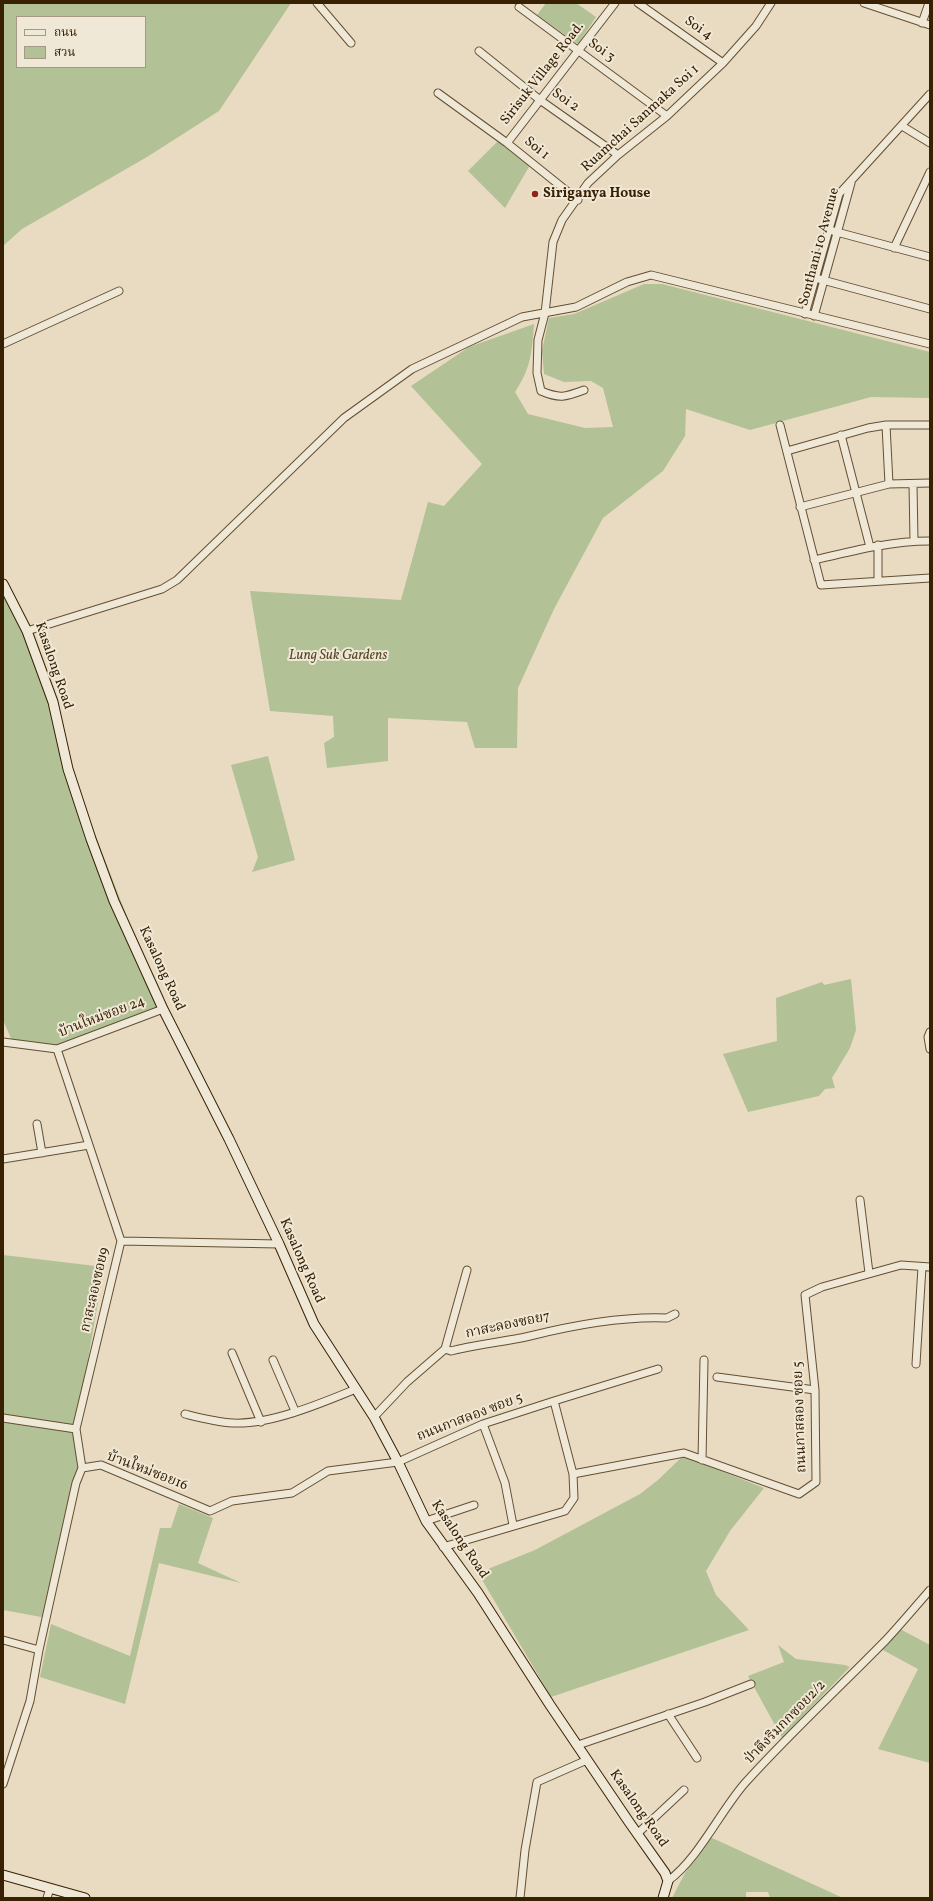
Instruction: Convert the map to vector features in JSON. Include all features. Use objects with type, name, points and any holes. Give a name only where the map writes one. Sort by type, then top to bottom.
[{"type":"street","points":[[317,3],[351,43]]},
{"type":"street","name":"Sirisuk Village Road.","points":[[507,143],[615,3]]},
{"type":"street","name":"Soi 4","points":[[638,3],[723,63]]},
{"type":"street","name":"Ruamchai Sanmaka Soi 1","points":[[584,390],[567,397],[555,397],[541,391],[537,373],[538,340],[545,313],[553,242],[562,220],[578,200],[588,183],[618,155],[667,116],[723,63],[756,26],[770,3]]},
{"type":"street","points":[[864,3],[874,5],[930,26]]},
{"type":"street","points":[[922,23],[928,3]]},
{"type":"street","name":"Soi 3","points":[[519,7],[667,116]]},
{"type":"street","name":"Soi 2","points":[[479,51],[540,100],[618,155]]},
{"type":"street","name":"Soi 1","points":[[438,93],[507,143],[578,200]]},
{"type":"street","points":[[851,182],[930,94]]},
{"type":"street","points":[[902,126],[930,143]]},
{"type":"street","points":[[894,248],[930,172]]},
{"type":"street","name":"Sonthani 10 Avenue","points":[[805,314],[839,194],[851,182]]},
{"type":"street","name":"Sonthani 10 Avenue","points":[[814,316],[851,182]]},
{"type":"street","points":[[829,230],[930,257]]},
{"type":"street","points":[[27,631],[162,589],[177,580],[344,418],[412,369],[522,317],[576,307],[627,282],[650,275],[930,344]]},
{"type":"street","points":[[815,278],[930,309]]},
{"type":"street","points":[[3,344],[119,291]]},
{"type":"street","points":[[780,425],[821,584],[930,578]]},
{"type":"street","points":[[886,425],[889,484]]},
{"type":"street","points":[[787,451],[886,425],[930,425]]},
{"type":"street","points":[[841,436],[870,547]]},
{"type":"street","points":[[800,507],[889,484],[930,483]]},
{"type":"street","points":[[913,484],[914,541]]},
{"type":"street","points":[[814,560],[870,547],[914,541],[930,541]]},
{"type":"street","points":[[878,546],[878,581]]},
{"type":"street","name":"Kasalong Road","points":[[3,584],[27,631],[53,702],[68,769],[91,839],[114,901],[163,1009],[229,1139],[279,1244],[314,1324],[374,1417],[398,1462],[426,1521],[443,1547],[478,1593],[637,1834],[661,1867],[668,1880]]},
{"type":"street","name":"บ้านใหม่ซอย 24","points":[[3,1042],[57,1049],[163,1009]]},
{"type":"street","points":[[930,1032],[928,1037],[930,1049]]},
{"type":"street","points":[[57,1049],[121,1241]]},
{"type":"street","points":[[37,1124],[42,1153]]},
{"type":"street","points":[[3,1159],[89,1145]]},
{"type":"street","points":[[860,1200],[869,1273]]},
{"type":"street","name":"กาสะลองซอย9","points":[[76,1428],[121,1241],[279,1244]]},
{"type":"street","name":"ถนนกาสลอง ซอย 5","points":[[573,1474],[684,1453],[799,1494],[816,1482],[815,1390],[805,1295],[822,1287],[901,1265],[930,1267]]},
{"type":"street","points":[[916,1364],[922,1267]]},
{"type":"street","points":[[374,1417],[407,1382],[445,1349],[467,1270]]},
{"type":"street","name":"กาสะลองซอย7","points":[[445,1349],[451,1351],[530,1335],[547,1330],[602,1322],[667,1318],[675,1314]]},
{"type":"street","points":[[232,1353],[261,1422]]},
{"type":"street","points":[[273,1360],[295,1411]]},
{"type":"street","points":[[702,1460],[704,1360]]},
{"type":"street","name":"ถนนกาสลอง ซอย 5","points":[[398,1462],[483,1424],[658,1369]]},
{"type":"street","points":[[717,1377],[815,1390]]},
{"type":"street","points":[[185,1414],[214,1421],[234,1423],[261,1422],[313,1406],[356,1389]]},
{"type":"street","points":[[443,1547],[513,1525],[565,1511],[574,1498],[573,1474],[554,1402]]},
{"type":"street","points":[[3,1418],[76,1428],[82,1468],[76,1483],[30,1701],[5,1773],[3,1784]]},
{"type":"street","points":[[483,1424],[505,1483],[513,1525]]},
{"type":"street","name":"บ้านใหม่ซอย16","points":[[82,1468],[101,1465],[210,1511],[232,1501],[292,1493],[328,1471],[398,1462]]},
{"type":"street","points":[[426,1521],[474,1505]]},
{"type":"street","name":"ป่าตึงริมกกซอย2/2","points":[[668,1880],[684,1868],[722,1813],[745,1784],[788,1737],[887,1639],[930,1590]]},
{"type":"street","points":[[3,1640],[40,1650]]},
{"type":"street","points":[[578,1745],[751,1684]]},
{"type":"street","points":[[668,1714],[697,1758]]},
{"type":"street","points":[[520,1898],[525,1850],[537,1782],[588,1760]]},
{"type":"street","points":[[637,1834],[684,1790]]},
{"type":"street","points":[[3,1875],[85,1898]]},
{"type":"street","points":[[663,1898],[668,1880]]},
{"type":"street","points":[[47,1898],[50,1888]]},
{"type":"green space","points":[[3,3],[291,3],[219,111],[147,157],[22,229],[3,246]]},
{"type":"green space","points":[[546,3],[576,3],[596,17],[578,44],[537,15]]},
{"type":"green space","points":[[498,141],[530,165],[505,208],[468,171]]},
{"type":"green space","name":"Lung Suk Gardens","points":[[644,284],[662,284],[930,352],[930,398],[871,397],[750,430],[686,409],[685,436],[663,471],[603,518],[554,609],[518,688],[517,748],[475,748],[467,722],[388,718],[388,761],[327,768],[324,743],[334,737],[333,716],[270,711],[250,591],[401,600],[428,502],[444,506],[482,464],[411,386],[469,347],[534,324],[530,360],[515,392],[528,414],[585,428],[613,427],[603,388],[591,381],[564,382],[544,374],[542,351],[549,318],[574,314]]},
{"type":"green space","points":[[3,584],[27,631],[66,760],[163,1009],[57,1049],[13,1043],[3,1020]]},
{"type":"green space","points":[[268,756],[295,860],[252,872],[258,857],[231,765]]},
{"type":"green space","points":[[851,979],[856,1030],[850,1048],[832,1078],[835,1088],[825,1089],[819,1096],[748,1112],[723,1054],[777,1041],[776,998],[822,982],[824,985]]},
{"type":"green space","points":[[3,1255],[104,1267],[76,1429],[82,1468],[47,1618],[3,1610]]},
{"type":"green space","points":[[683,1456],[764,1488],[730,1531],[706,1571],[716,1595],[749,1630],[551,1697],[478,1573],[535,1550],[640,1494],[658,1480]]},
{"type":"green space","points":[[179,1504],[213,1518],[198,1563],[241,1583],[159,1563],[125,1704],[40,1677],[51,1624],[130,1656],[160,1528],[171,1528]]},
{"type":"green space","points":[[900,1629],[930,1645],[930,1763],[878,1749],[918,1669],[881,1649]]},
{"type":"green space","points":[[778,1645],[796,1659],[845,1665],[850,1667],[782,1738],[748,1676],[784,1662]]},
{"type":"green space","points":[[710,1837],[843,1898],[770,1898],[768,1892],[746,1892],[746,1898],[672,1898],[685,1873]]},
{"type":"place","name":"Siriganya House","points":[[535,194]]}]
